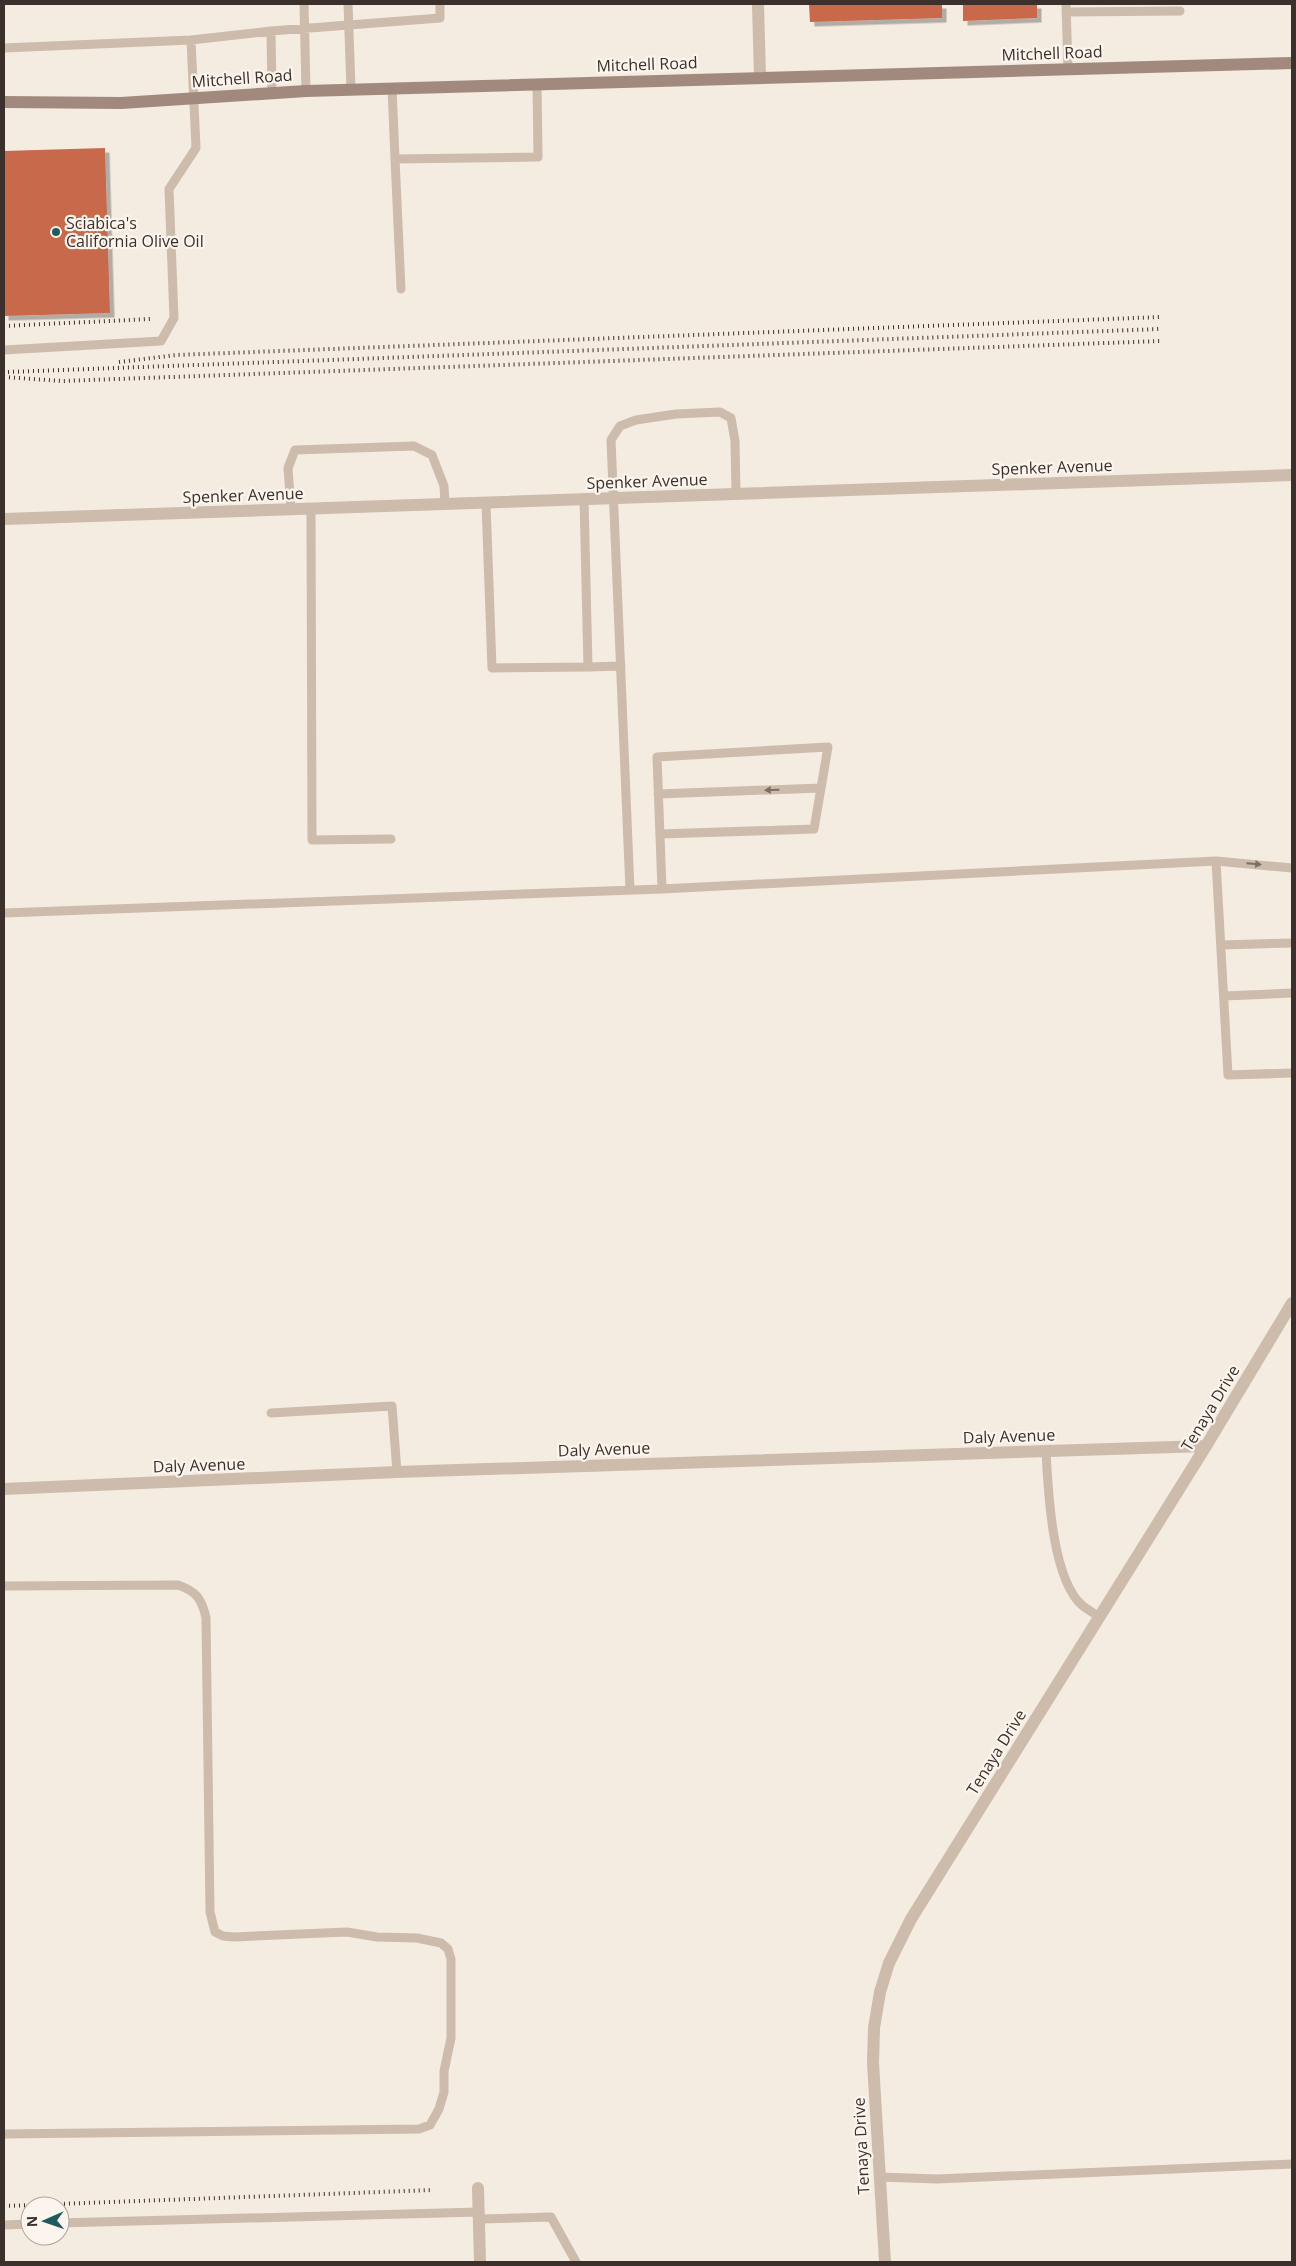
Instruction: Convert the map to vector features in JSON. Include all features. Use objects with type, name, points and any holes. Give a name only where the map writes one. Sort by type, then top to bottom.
[{"type":"main road","name":"Mitchell Road","points":[[4,102],[121,103],[272,92],[351,89],[1292,63]]},
{"type":"street","points":[[758,4],[760,77]]},
{"type":"street","name":"Spenker Avenue","points":[[4,519],[1292,475]]},
{"type":"street","name":"Tenaya Drive","points":[[884,2262],[873,2063],[874,2028],[880,1992],[889,1963],[910,1919],[1206,1446],[1292,1303]]},
{"type":"street","name":"Daly Avenue","points":[[4,1489],[397,1472],[1206,1446]]},
{"type":"street","points":[[478,2188],[480,2262]]},
{"type":"lane","points":[[304,4],[306,91]]},
{"type":"lane","points":[[348,4],[351,89]]},
{"type":"lane","points":[[4,48],[191,40],[271,31],[440,18],[440,4]]},
{"type":"lane","points":[[1068,69],[1066,8],[1180,11]]},
{"type":"lane","points":[[271,31],[272,92]]},
{"type":"lane","points":[[4,350],[161,341],[174,318],[169,189],[196,148],[191,40]]},
{"type":"lane","points":[[395,159],[538,157],[537,84]]},
{"type":"lane","points":[[392,88],[401,289]]},
{"type":"lane","points":[[630,890],[611,440],[620,426],[636,420],[668,415],[720,412],[731,418],[735,441],[736,494]]},
{"type":"lane","points":[[291,509],[288,468],[294,450],[414,446],[432,454],[444,486],[445,504]]},
{"type":"lane","points":[[584,499],[588,667]]},
{"type":"lane","points":[[486,503],[492,668],[621,666]]},
{"type":"lane","points":[[311,509],[312,840],[391,839]]},
{"type":"lane","points":[[660,834],[814,829],[828,747],[657,757],[662,889]]},
{"type":"lane","points":[[658,794],[821,788]]},
{"type":"lane","points":[[4,913],[662,889],[1216,860],[1292,868]]},
{"type":"lane","points":[[1216,860],[1228,1075],[1292,1073]]},
{"type":"lane","points":[[1221,945],[1292,943]]},
{"type":"lane","points":[[1224,996],[1292,993]]},
{"type":"lane","points":[[271,1414],[392,1406],[397,1472]]},
{"type":"lane","points":[[1046,1451],[1048,1494],[1059,1557],[1066,1582],[1082,1606],[1099,1617]]},
{"type":"lane","points":[[4,1586],[178,1585],[192,1590],[202,1602],[206,1618],[210,1912],[215,1932],[223,1936],[234,1937],[346,1932],[377,1937],[417,1938],[441,1943],[448,1949],[451,1959],[451,2025],[444,2071],[444,2092],[439,2109],[430,2126],[418,2129],[4,2134]]},
{"type":"lane","points":[[879,2177],[937,2179],[1292,2164]]},
{"type":"lane","points":[[70,2223],[479,2216],[551,2217],[576,2262]]},
{"type":"lane","points":[[4,2225],[20,2224]]},
{"type":"building","points":[[809,4],[942,4],[942,18],[810,22]]},
{"type":"building","points":[[963,4],[1037,4],[1037,18],[963,21]]},
{"type":"building","name":"Sciabica's California Olive Oil","points":[[105,148],[110,313],[4,316],[4,151]]},
{"type":"railway","points":[[119,362],[176,355],[1160,317]]},
{"type":"railway","points":[[4,326],[150,319]]},
{"type":"railway","points":[[8,372],[1160,329]]},
{"type":"railway","points":[[4,377],[62,381],[1161,341]]},
{"type":"railway","points":[[4,2206],[433,2190]]},
{"type":"place","name":"Sciabica's California Olive Oil","points":[[56,232]]}]
